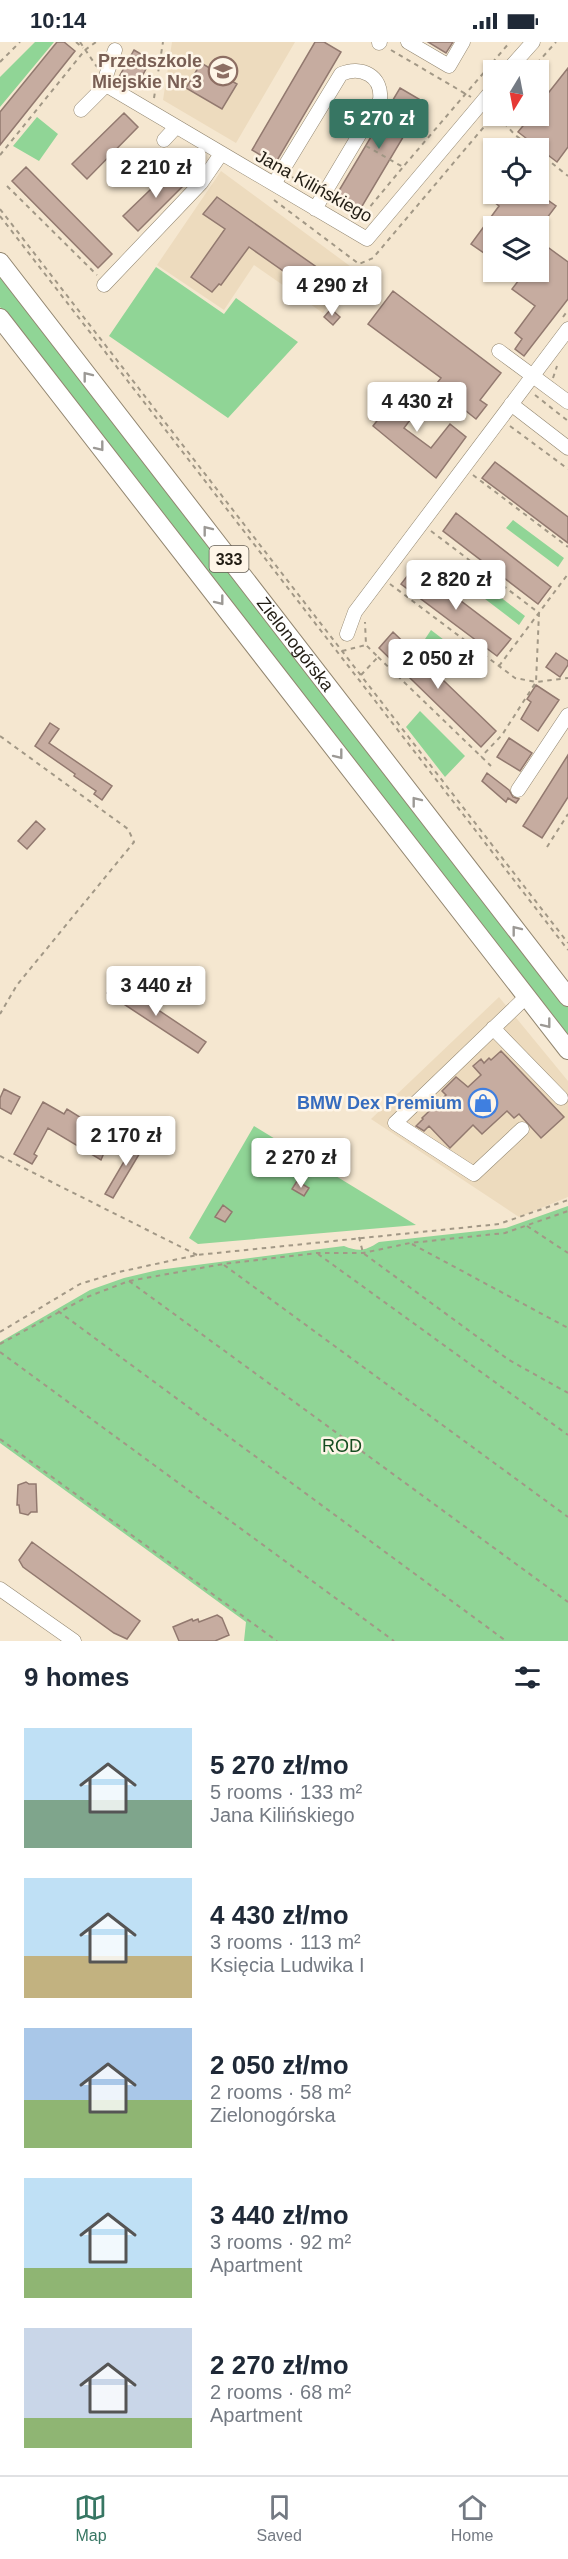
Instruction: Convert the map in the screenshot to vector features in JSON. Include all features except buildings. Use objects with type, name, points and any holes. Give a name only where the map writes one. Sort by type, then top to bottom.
[{"type":"main road","name":"Zielonogórska","points":[[0,262],[568,997]]},
{"type":"main road","name":"Zielonogórska","points":[[0,318],[568,1050]]},
{"type":"street","points":[[408,42],[449,66],[463,42]]},
{"type":"street","points":[[517,60],[533,42]]},
{"type":"street","points":[[81,110],[106,84],[106,76],[115,50]]},
{"type":"street","points":[[271,190],[341,74],[357,70],[369,73],[377,81],[381,91],[380,100],[315,208]]},
{"type":"street","name":"Jana Kilińskiego","points":[[106,84],[220,154],[271,190],[315,208],[367,239],[481,102]]},
{"type":"street","points":[[164,140],[176,127]]},
{"type":"street","points":[[104,284],[201,183],[220,154]]},
{"type":"street","points":[[347,633],[355,612],[515,407],[533,376],[568,329]]},
{"type":"street","points":[[499,351],[568,402]]},
{"type":"street","points":[[515,407],[568,448]]},
{"type":"street","points":[[518,790],[568,715]]},
{"type":"street","points":[[522,1129],[474,1174],[395,1123],[526,997]]},
{"type":"street","points":[[493,1028],[561,1098]]},
{"type":"street","points":[[0,1589],[74,1641]]},
{"type":"path","points":[[0,62],[20,42]]},
{"type":"path","points":[[76,42],[85,50]]},
{"type":"path","points":[[0,155],[85,50],[96,42]]},
{"type":"path","points":[[153,100],[163,42]]},
{"type":"path","points":[[358,221],[510,42]]},
{"type":"path","points":[[540,60],[556,42]]},
{"type":"path","points":[[380,43],[481,102]]},
{"type":"path","points":[[271,190],[359,264],[373,258],[485,126]]},
{"type":"path","points":[[507,126],[519,138]]},
{"type":"path","points":[[356,140],[403,167]]},
{"type":"path","points":[[549,161],[568,176]]},
{"type":"path","points":[[282,171],[323,196]]},
{"type":"path","points":[[7,186],[104,284]]},
{"type":"path","points":[[0,209],[568,943]]},
{"type":"path","points":[[0,216],[568,950]]},
{"type":"path","points":[[558,361],[553,378],[561,384]]},
{"type":"path","points":[[515,407],[508,424],[568,470]]},
{"type":"path","points":[[471,474],[568,547]]},
{"type":"path","points":[[430,530],[539,613]]},
{"type":"path","points":[[499,666],[568,574]]},
{"type":"path","points":[[389,583],[515,678],[536,682],[568,678]]},
{"type":"path","points":[[481,757],[502,735],[536,682],[539,613]]},
{"type":"path","points":[[364,620],[366,645],[491,766]]},
{"type":"path","points":[[342,651],[366,645]]},
{"type":"path","points":[[361,675],[378,657]]},
{"type":"path","points":[[0,736],[128,829],[134,842],[17,986],[0,1014]]},
{"type":"path","points":[[547,847],[568,813]]},
{"type":"path","points":[[0,1156],[197,1255]]},
{"type":"path","points":[[0,1332],[80,1284],[119,1272],[197,1255],[499,1224],[568,1200]]},
{"type":"path","points":[[0,1344],[58,1311],[129,1281],[223,1264],[317,1253],[363,1254],[410,1243],[505,1233],[568,1211]]},
{"type":"path","points":[[527,1226],[568,1253]]},
{"type":"path","points":[[359,1237],[363,1254],[509,1360],[568,1393]]},
{"type":"path","points":[[410,1243],[568,1328]]},
{"type":"path","points":[[317,1253],[568,1435]]},
{"type":"path","points":[[223,1264],[568,1517]]},
{"type":"path","points":[[129,1281],[568,1602]]},
{"type":"path","points":[[58,1311],[506,1641]]},
{"type":"path","points":[[0,1352],[394,1641]]},
{"type":"path","points":[[0,1439],[277,1641]]},
{"type":"shaded area","name":"Przedszkole Miejskie Nr 3","points":[[172,42],[295,42],[236,143],[163,100]]},
{"type":"shaded area","points":[[221,171],[354,269],[323,313],[254,265],[224,310],[157,265]]},
{"type":"shaded area","points":[[499,997],[568,1081],[568,1197],[519,1217],[371,1119]]},
{"type":"green space","points":[[35,42],[54,42],[0,107],[0,77]]},
{"type":"green space","points":[[37,117],[58,134],[39,161],[13,146]]},
{"type":"green space","points":[[156,267],[224,314],[236,298],[298,342],[228,418],[109,336]]},
{"type":"green space","points":[[0,277],[409,798],[568,1006],[568,1035],[0,307]]},
{"type":"green space","points":[[513,520],[564,558],[558,567],[506,528]]},
{"type":"green space","points":[[474,577],[525,616],[519,625],[468,586]]},
{"type":"green space","points":[[431,630],[482,669],[476,677],[425,639]]},
{"type":"green space","points":[[420,711],[465,756],[445,777],[406,727]]},
{"type":"green space","points":[[254,1126],[416,1225],[198,1244],[189,1238]]},
{"type":"green space","name":"ROD","points":[[568,1206],[568,1641],[244,1641],[246,1622],[0,1443],[0,1342],[90,1290],[124,1278],[158,1270],[344,1246],[362,1250],[379,1242],[506,1228]]},
{"type":"place","name":"Przedszkole Miejskie Nr 3","points":[[223,71]]},
{"type":"place","name":"BMW Dex Premium","points":[[483,1103]]}]
